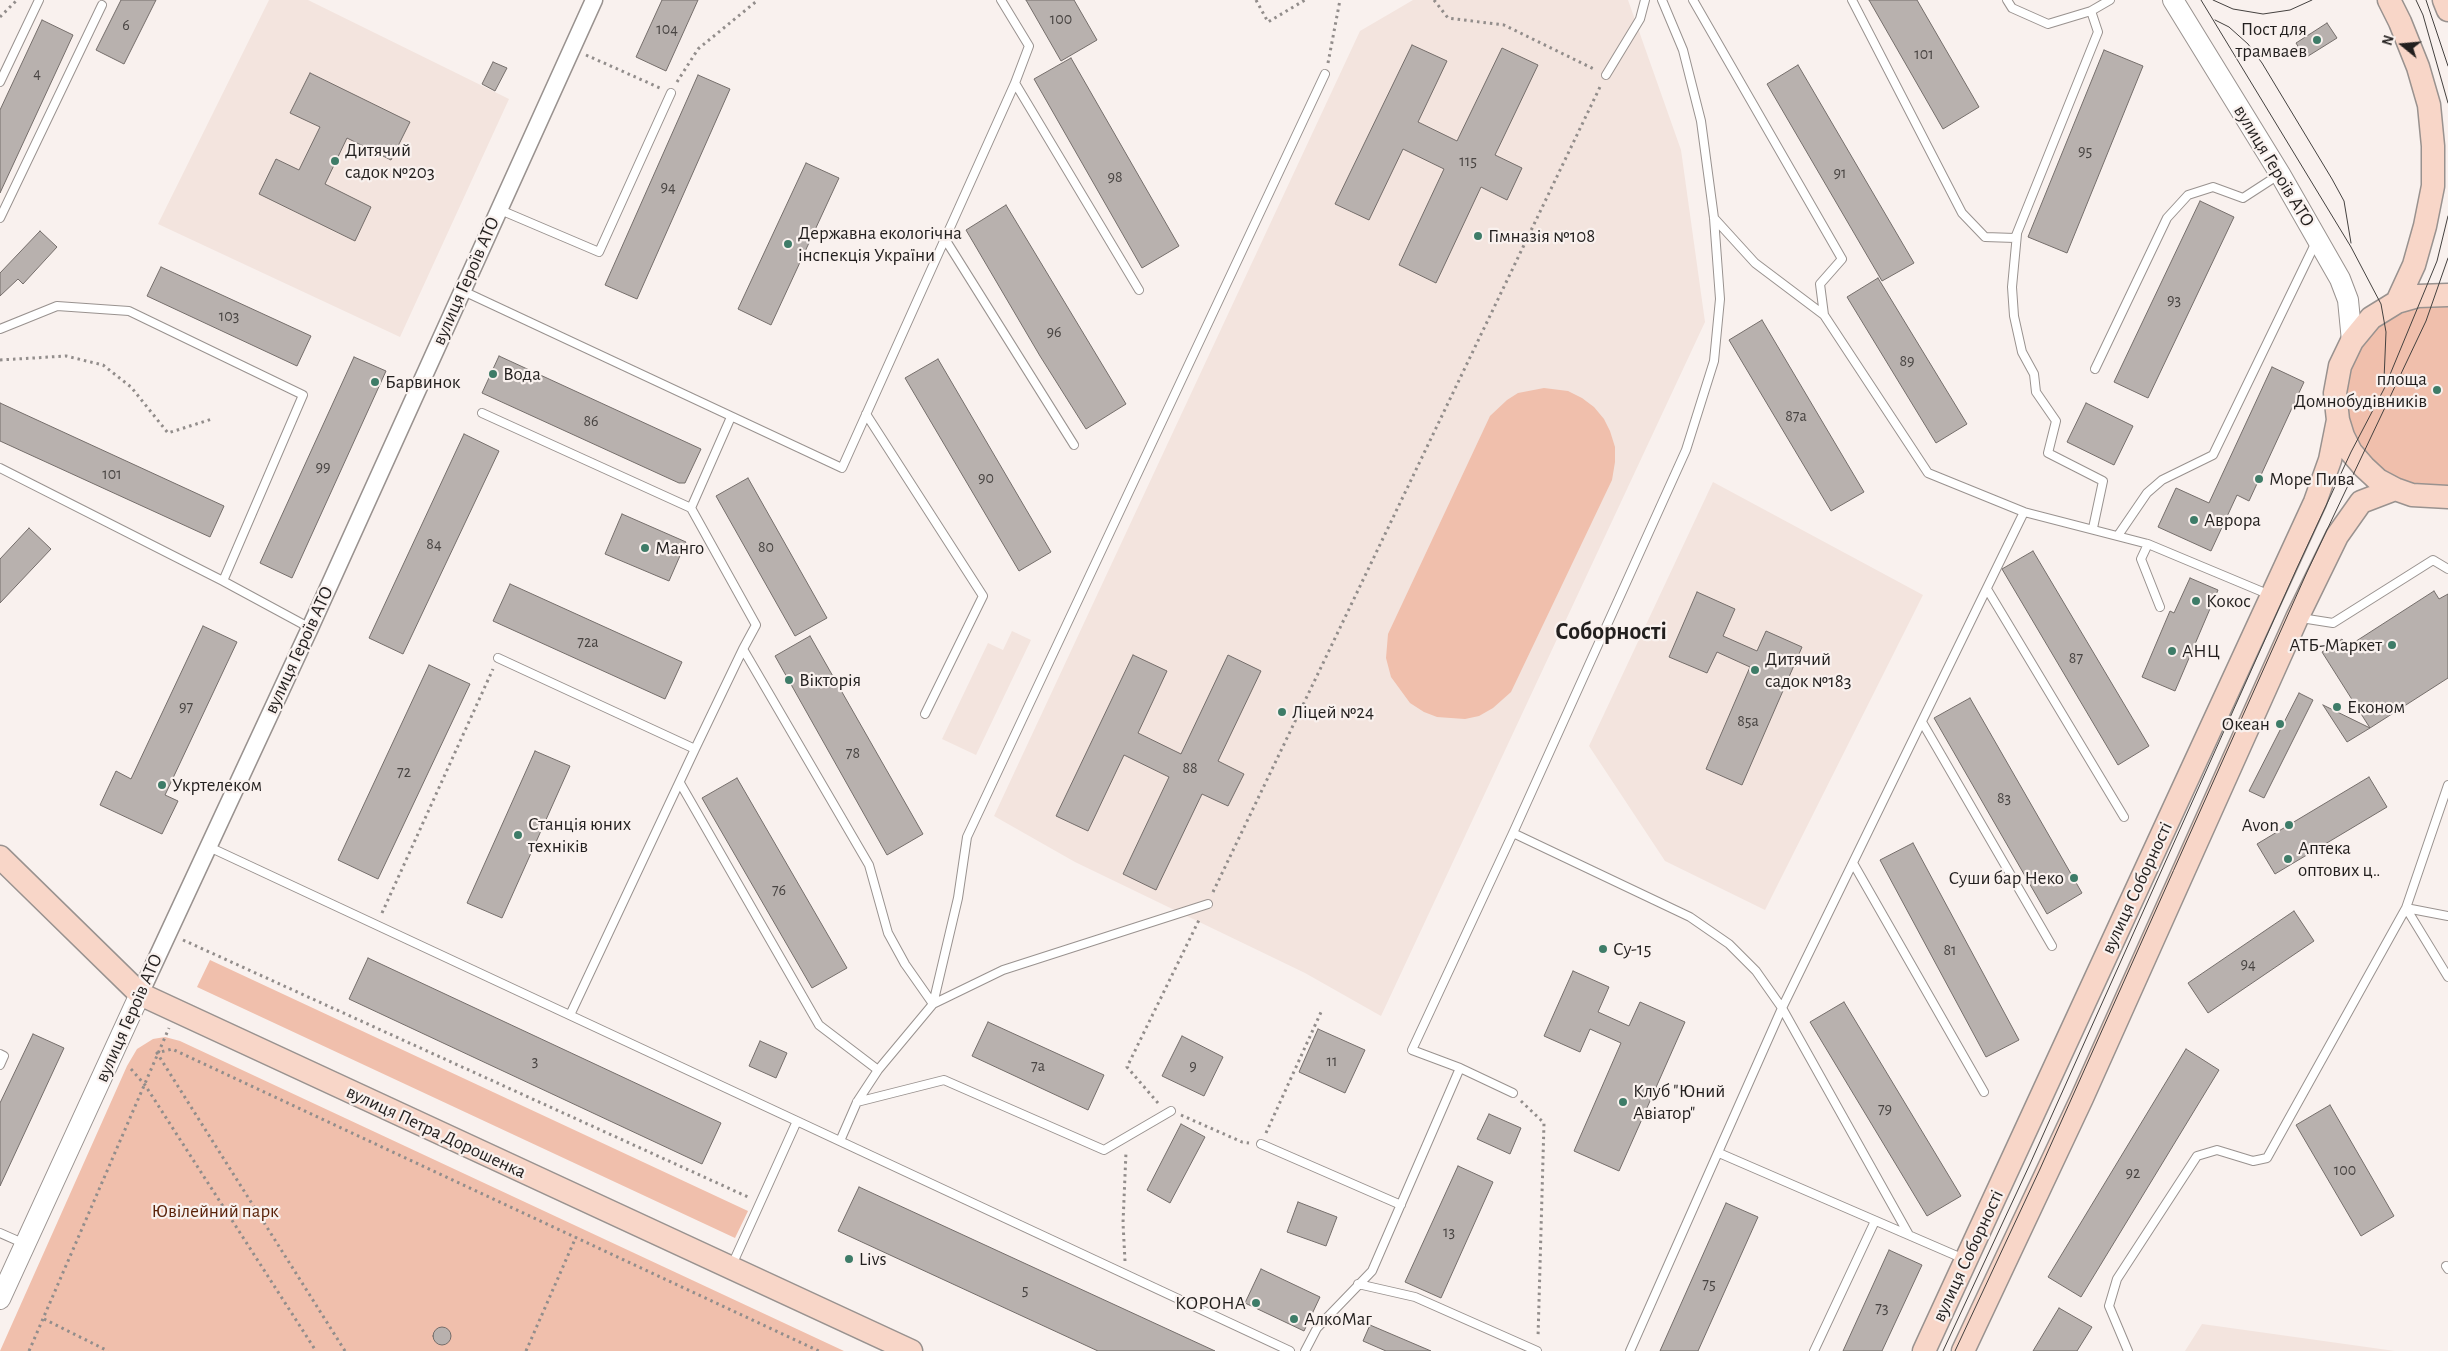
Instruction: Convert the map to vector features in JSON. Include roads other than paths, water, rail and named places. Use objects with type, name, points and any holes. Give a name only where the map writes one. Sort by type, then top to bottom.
[{"type":"main road","points":[[2388,0],[2400,22],[2429,105],[2433,146],[2433,186],[2425,226],[2414,265],[2397,302]]},
{"type":"main road","points":[[2444,0],[2448,10]]},
{"type":"main road","points":[[2448,295],[2418,296],[2397,302],[2371,318],[2352,341],[2340,366],[2335,392],[2338,420],[2352,452],[2364,467],[2378,480],[2395,489],[2412,495],[2448,497]]},
{"type":"main road","name":"вулиця Соборності","points":[[1924,1351],[2318,494],[2330,460],[2338,420]]},
{"type":"main road","name":"вулиця Соборності","points":[[1963,1351],[2086,1089],[2297,618],[2337,536],[2361,502],[2395,489]]},
{"type":"main road","name":"вулиця Петра Дорошенка","points":[[0,857],[140,994],[911,1351]]},
{"type":"street","name":"вулиця Героїв АТО","points":[[0,1299],[207,846],[310,628],[461,290],[594,0]]},
{"type":"street","name":"вулиця Героїв АТО","points":[[2173,0],[2280,174],[2340,279],[2348,300],[2352,341]]},
{"type":"lane","points":[[0,82],[39,0]]},
{"type":"lane","points":[[461,290],[842,468],[1016,83],[1030,46],[1001,0]]},
{"type":"lane","points":[[1606,75],[1640,19],[1645,0]]},
{"type":"lane","points":[[1513,1093],[1460,1068],[1412,1050],[1513,833],[1686,450],[1714,362],[1720,298],[1714,218],[1701,121],[1683,50],[1662,0]]},
{"type":"lane","points":[[1693,0],[1842,259],[1820,284],[1824,314]]},
{"type":"lane","points":[[1852,0],[1962,213],[1985,237],[2015,238],[2017,234]]},
{"type":"lane","points":[[2007,0],[2012,8],[2048,24],[2091,11],[2110,0]]},
{"type":"lane","points":[[0,218],[102,5]]},
{"type":"lane","points":[[2091,11],[2098,32],[2017,234],[2012,287],[2014,316],[2022,352],[2034,374],[2036,392],[2056,421],[2048,453],[2103,481],[2093,528]]},
{"type":"lane","points":[[933,1004],[958,898],[967,837],[1325,74]]},
{"type":"lane","points":[[1016,83],[1139,290]]},
{"type":"lane","points":[[498,210],[599,252],[671,93]]},
{"type":"lane","points":[[2095,369],[2167,218],[2188,195],[2213,187],[2243,198],[2280,174]]},
{"type":"lane","points":[[1714,218],[1755,263],[1824,314],[1928,473],[2024,512],[2119,534],[2148,544],[2272,596]]},
{"type":"lane","points":[[945,239],[1074,445]]},
{"type":"lane","points":[[2119,534],[2147,493],[2162,480],[2214,455],[2317,240]]},
{"type":"lane","points":[[0,329],[57,306],[129,312],[303,395],[222,581]]},
{"type":"lane","points":[[482,413],[691,508],[756,625],[695,749],[570,1015]]},
{"type":"lane","points":[[866,414],[983,596],[925,714]]},
{"type":"lane","points":[[691,508],[731,417]]},
{"type":"lane","points":[[0,468],[310,628]]},
{"type":"lane","points":[[1630,1351],[1782,1008],[2024,512]]},
{"type":"lane","points":[[2148,544],[2141,559],[2160,606]]},
{"type":"lane","points":[[2297,618],[2333,623],[2433,560],[2448,569]]},
{"type":"lane","points":[[1987,589],[2124,816]]},
{"type":"lane","points":[[743,649],[869,865],[888,933],[905,964],[933,1004]]},
{"type":"lane","points":[[498,658],[695,749]]},
{"type":"lane","points":[[1922,722],[2052,946]]},
{"type":"lane","points":[[680,783],[819,1025],[878,1070]]},
{"type":"lane","points":[[2128,1351],[2109,1306],[2117,1279],[2197,1156],[2217,1150],[2253,1161],[2267,1158],[2406,908],[2448,784]]},
{"type":"lane","points":[[1513,833],[1690,917],[1729,944],[1756,971],[1782,1008],[1909,1235]]},
{"type":"lane","points":[[207,846],[1290,1351]]},
{"type":"lane","points":[[1853,863],[1984,1092]]},
{"type":"lane","points":[[840,1141],[857,1102],[878,1070],[933,1004],[1004,970],[1208,904]]},
{"type":"lane","points":[[2406,908],[2448,916]]},
{"type":"lane","points":[[2406,908],[2448,977]]},
{"type":"lane","points":[[0,1054],[4,1056],[0,1065]]},
{"type":"lane","points":[[1305,1351],[1317,1328],[1372,1271],[1460,1068]]},
{"type":"lane","points":[[857,1102],[944,1080],[1104,1150],[1171,1111]]},
{"type":"lane","points":[[731,1268],[797,1121]]},
{"type":"lane","points":[[1260,1144],[1401,1205]]},
{"type":"lane","points":[[1719,1153],[1966,1260]]},
{"type":"lane","points":[[1814,1351],[1875,1221]]},
{"type":"lane","points":[[0,1232],[25,1244]]},
{"type":"lane","points":[[1358,1284],[1416,1297],[1537,1351]]},
{"type":"tram line","points":[[2201,0],[2351,247],[2381,304],[2386,332],[2384,380]]},
{"type":"tram line","points":[[2213,0],[2233,9],[2263,14],[2290,10],[2312,0]]},
{"type":"tram line","points":[[2416,0],[2423,15],[2448,103]]},
{"type":"tram line","points":[[2426,0],[2448,66]]},
{"type":"tram line","points":[[2215,20],[2229,27],[2248,44],[2262,63],[2344,201],[2351,243]]},
{"type":"tram line","points":[[1943,1351],[2030,1164],[2297,568],[2351,452],[2384,389],[2437,261],[2448,216]]},
{"type":"tram line","points":[[1955,1351],[2040,1169],[2307,572],[2426,321],[2448,258]]},
{"type":"place","name":"Пост для трамваев","points":[[2317,40]]},
{"type":"place","name":"Дитячий садок №203","points":[[335,161]]},
{"type":"place","name":"Гімназія №108","points":[[1478,236]]},
{"type":"place","name":"Державна екологічна інспекція України","points":[[788,244]]},
{"type":"place","name":"Вода","points":[[493,374]]},
{"type":"place","name":"Барвинок","points":[[375,382]]},
{"type":"place","name":"площа Домнобудівників","points":[[2437,390]]},
{"type":"place","name":"Море Пива","points":[[2259,479]]},
{"type":"place","name":"Аврора","points":[[2194,520]]},
{"type":"place","name":"Манго","points":[[645,548]]},
{"type":"place","name":"Кокос","points":[[2196,601]]},
{"type":"place","name":"АТБ-Маркет","points":[[2392,645]]},
{"type":"place","name":"АНЦ","points":[[2172,651]]},
{"type":"place","name":"Дитячий садок №183","points":[[1755,670]]},
{"type":"place","name":"Вікторія","points":[[789,680]]},
{"type":"place","name":"Економ","points":[[2337,707]]},
{"type":"place","name":"Ліцей №24","points":[[1282,712]]},
{"type":"place","name":"Океан","points":[[2280,724]]},
{"type":"place","name":"Укртелеком","points":[[162,785]]},
{"type":"place","name":"Avon","points":[[2289,825]]},
{"type":"place","name":"Станція юних техніків","points":[[518,835]]},
{"type":"place","name":"Аптека оптових ц‥","points":[[2288,859]]},
{"type":"place","name":"Суши бар Неко","points":[[2074,878]]},
{"type":"place","name":"Су-15","points":[[1603,949]]},
{"type":"place","name":"Клуб \"Юний Авіатор\"","points":[[1623,1102]]},
{"type":"place","name":"Livs","points":[[849,1259]]},
{"type":"place","name":"КОРОНА","points":[[1256,1303]]},
{"type":"place","name":"АлкоМаг","points":[[1294,1319]]},
{"type":"district","name":"Соборності","points":[[1611,632]]},
{"type":"park label","name":"Ювілейний парк","points":[[215,1211]]}]
